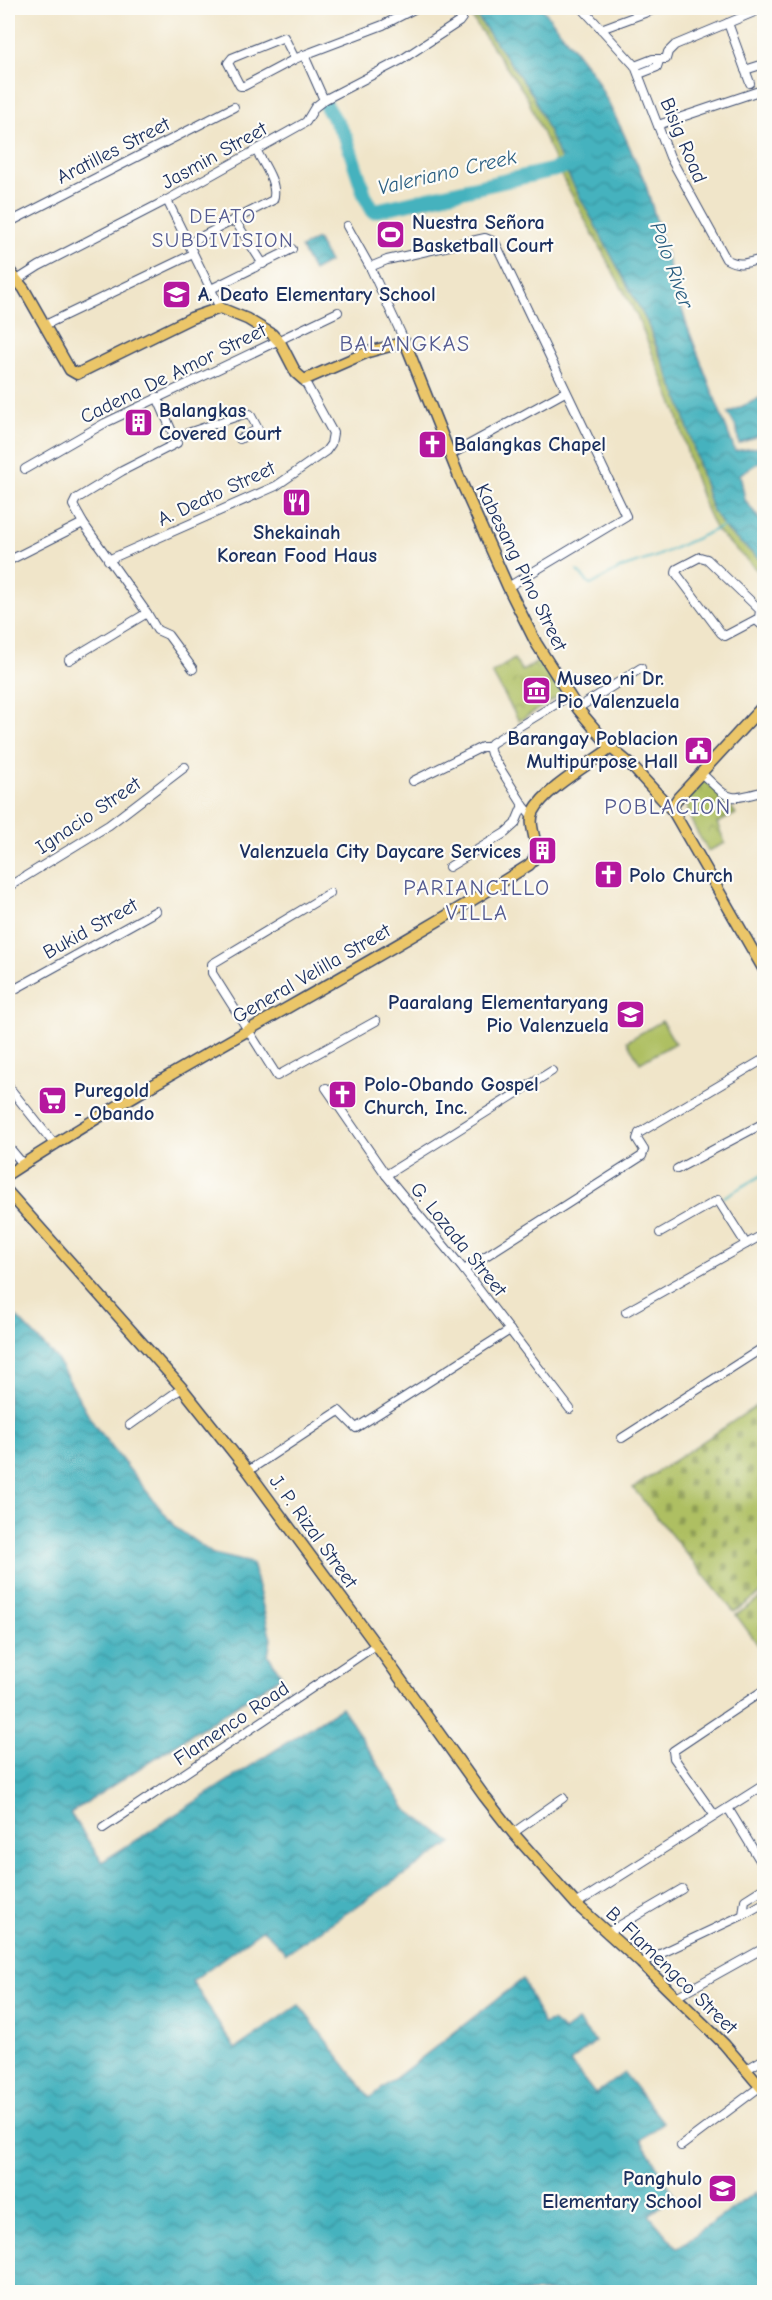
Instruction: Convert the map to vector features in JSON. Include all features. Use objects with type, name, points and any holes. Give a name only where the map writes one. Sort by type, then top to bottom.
[{"type":"main road","points":[[8,269],[45,325],[70,370],[77,374],[191,318],[220,308],[264,328],[278,339],[296,373],[304,380],[368,352],[405,342]]},
{"type":"main road","name":"Kabesang Pino Street","points":[[405,342],[450,455],[508,587],[536,643],[578,708],[611,748],[629,763],[673,811],[765,970]]},
{"type":"main road","points":[[673,811],[675,802],[765,705]]},
{"type":"main road","points":[[532,816],[544,796],[611,748]]},
{"type":"main road","name":"General Velilla Street","points":[[8,1174],[249,1029],[451,914],[529,865],[536,855],[532,816]]},
{"type":"main road","name":"J. P. Rizal Street","points":[[8,1192],[182,1388],[248,1471],[484,1796],[513,1833],[576,1904]]},
{"type":"main road","name":"B. Flamengco Street","points":[[576,1904],[676,1997],[763,2088]]},
{"type":"street","points":[[416,8],[383,25],[300,57],[244,86],[240,86],[237,82],[228,63],[232,58],[284,37],[300,57],[324,100],[401,60],[452,28],[462,18],[460,8]]},
{"type":"street","name":"Bisig Road","points":[[582,8],[637,70],[670,158],[726,259],[735,264],[765,259]]},
{"type":"street","points":[[601,28],[658,8]]},
{"type":"street","points":[[637,70],[653,59],[659,61],[666,59],[668,52],[675,45],[765,8]]},
{"type":"street","points":[[728,23],[750,83]]},
{"type":"street","points":[[745,70],[765,64]]},
{"type":"street","points":[[658,125],[759,91]]},
{"type":"street","name":"Jasmin Street","points":[[17,280],[306,122],[315,107],[324,100]]},
{"type":"street","name":"Aratilles Street","points":[[8,223],[234,107]]},
{"type":"street","points":[[189,243],[273,200],[276,195],[274,187],[256,150]]},
{"type":"street","points":[[167,200],[220,308]]},
{"type":"street","points":[[234,219],[263,264]]},
{"type":"street","points":[[347,226],[370,267],[405,342]]},
{"type":"street","points":[[370,267],[387,260],[485,238],[495,242],[626,516],[508,587]]},
{"type":"street","points":[[211,289],[292,249]]},
{"type":"street","points":[[45,325],[193,254]]},
{"type":"street","name":"Cadena De Amor Street","points":[[25,469],[105,423],[338,312]]},
{"type":"street","name":"A. Deato Street","points":[[108,560],[276,486],[326,451],[331,444],[333,433],[304,380]]},
{"type":"street","points":[[450,455],[566,392]]},
{"type":"street","points":[[157,397],[178,442],[122,471],[74,503],[82,523],[157,630],[168,634],[193,669]]},
{"type":"street","points":[[176,437],[250,414],[258,429],[240,439]]},
{"type":"street","points":[[8,561],[82,523]]},
{"type":"street","points":[[700,557],[706,557],[760,610],[760,616],[756,620],[731,634],[722,635],[676,575],[676,570],[700,557]]},
{"type":"street","points":[[69,660],[147,613]]},
{"type":"street","points":[[756,620],[765,627]]},
{"type":"street","points":[[578,708],[641,668]]},
{"type":"street","points":[[412,781],[482,747],[489,747],[569,696]]},
{"type":"street","points":[[489,747],[491,754],[532,816]]},
{"type":"street","name":"Ignacio Street","points":[[8,887],[109,825],[185,767]]},
{"type":"street","points":[[701,773],[729,798],[740,798],[765,792]]},
{"type":"street","points":[[449,867],[483,849],[505,833],[515,824],[523,805]]},
{"type":"street","points":[[330,893],[212,964],[212,973],[277,1076],[376,1021]]},
{"type":"street","name":"Bukid Street","points":[[8,991],[156,910]]},
{"type":"street","points":[[464,1270],[642,1156],[644,1150],[637,1139],[639,1133],[765,1059]]},
{"type":"street","points":[[386,1175],[552,1071]]},
{"type":"street","points":[[8,1086],[55,1145]]},
{"type":"street","name":"G. Lozada Street","points":[[326,1088],[386,1175],[464,1270],[570,1410]]},
{"type":"street","points":[[677,1169],[765,1123]]},
{"type":"street","points":[[8,1146],[23,1164]]},
{"type":"street","points":[[660,1233],[718,1200],[746,1244]]},
{"type":"street","points":[[626,1312],[765,1234]]},
{"type":"street","points":[[248,1471],[339,1411],[356,1428],[510,1330]]},
{"type":"street","points":[[622,1438],[765,1347]]},
{"type":"street","points":[[130,1425],[182,1388]]},
{"type":"street","name":"Flamenco Road","points":[[103,1828],[376,1645]]},
{"type":"street","points":[[715,1816],[674,1758],[673,1751],[765,1690]]},
{"type":"street","points":[[576,1904],[765,1785]]},
{"type":"street","points":[[513,1833],[563,1798]]},
{"type":"street","points":[[728,1808],[765,1867]]},
{"type":"street","points":[[754,1850],[765,1844]]},
{"type":"street","points":[[743,1915],[745,1900],[765,1888]]},
{"type":"street","points":[[607,1933],[682,1889]]},
{"type":"street","points":[[641,1963],[765,1904]]},
{"type":"street","points":[[676,1997],[765,1948]]},
{"type":"street","points":[[747,2069],[765,2060]]},
{"type":"street","points":[[681,2146],[763,2088]]},
{"type":"green space","points":[[465,8],[471,8],[533,95],[647,322],[657,350],[686,410],[696,457],[712,510],[727,531],[764,563],[764,577],[716,530],[692,470],[677,414],[638,318],[560,173],[526,95]]},
{"type":"green space","name":"Museo ni Dr. Pio Valenzuela","points":[[514,659],[522,671],[541,660],[563,694],[519,721],[492,673]]},
{"type":"green space","points":[[704,779],[726,800],[736,814],[717,823],[725,843],[708,851],[692,823],[687,808],[690,793]]},
{"type":"green space","points":[[662,1021],[675,1043],[640,1063],[627,1041]]},
{"type":"green space","points":[[764,1401],[764,1591],[734,1612],[633,1488]]},
{"type":"green space","points":[[764,1596],[764,1653],[736,1615]]},
{"type":"water","points":[[471,8],[542,8],[594,75],[645,182],[686,323],[735,451],[761,447],[759,440],[764,437],[764,459],[740,474],[745,500],[764,525],[764,563],[727,531],[712,510],[682,408],[647,322],[565,169],[533,95]]},
{"type":"water","points":[[317,239],[329,262],[313,271],[301,248]]},
{"type":"water","points":[[764,396],[764,433],[739,444],[737,429],[728,413]]},
{"type":"water","points":[[8,1308],[56,1358],[95,1426],[175,1527],[213,1554],[252,1563],[271,1639],[268,1655],[282,1676],[70,1813],[102,1862],[342,1707],[406,1809],[452,1843],[286,1953],[263,1929],[192,1981],[235,2049],[299,2005],[370,2098],[523,1979],[543,2024],[552,2021],[564,2031],[578,2021],[595,2042],[570,2062],[595,2094],[624,2073],[663,2122],[641,2140],[675,2196],[649,2215],[677,2248],[756,2192],[764,2211],[764,2281],[748,2292],[8,2292]]},
{"type":"waterway","name":"Valeriano Creek","points":[[325,104],[346,138],[365,196],[373,211],[553,170],[582,161]]},
{"type":"waterway","points":[[577,571],[591,585],[621,568],[655,557],[726,525]]},
{"type":"waterway","points":[[724,1197],[764,1174]]},
{"type":"place","name":"Nuestra Señora Basketball Court","points":[[391,234]]},
{"type":"place","name":"A. Deato Elementary School","points":[[177,294]]},
{"type":"place","name":"Balangkas Covered Court","points":[[138,422]]},
{"type":"place","name":"Balangkas Chapel","points":[[433,444]]},
{"type":"place","name":"Shekainah Korean Food Haus","points":[[297,502]]},
{"type":"place","name":"Museo ni Dr. Pio Valenzuela","points":[[536,690]]},
{"type":"place","name":"Barangay Poblacion Multipurpose Hall","points":[[699,750]]},
{"type":"place","name":"Valenzuela City Daycare Services","points":[[542,851]]},
{"type":"place","name":"Polo Church","points":[[608,875]]},
{"type":"place","name":"Paaralang Elementaryang Pio Valenzuela","points":[[630,1014]]},
{"type":"place","name":"Polo-Obando Gospel Church, Inc.","points":[[343,1095]]},
{"type":"place","name":"Puregold - Obando","points":[[53,1101]]},
{"type":"place","name":"Panghulo Elementary School","points":[[723,2189]]},
{"type":"district","name":"DEATO SUBDIVISION","points":[[223,228]]},
{"type":"district","name":"BALANGKAS","points":[[405,343]]},
{"type":"district","name":"POBLACION","points":[[668,806]]},
{"type":"district","name":"PARIANCILLO VILLA","points":[[477,900]]},
{"type":"water label","name":"Polo River","points":[[672,265]]}]
